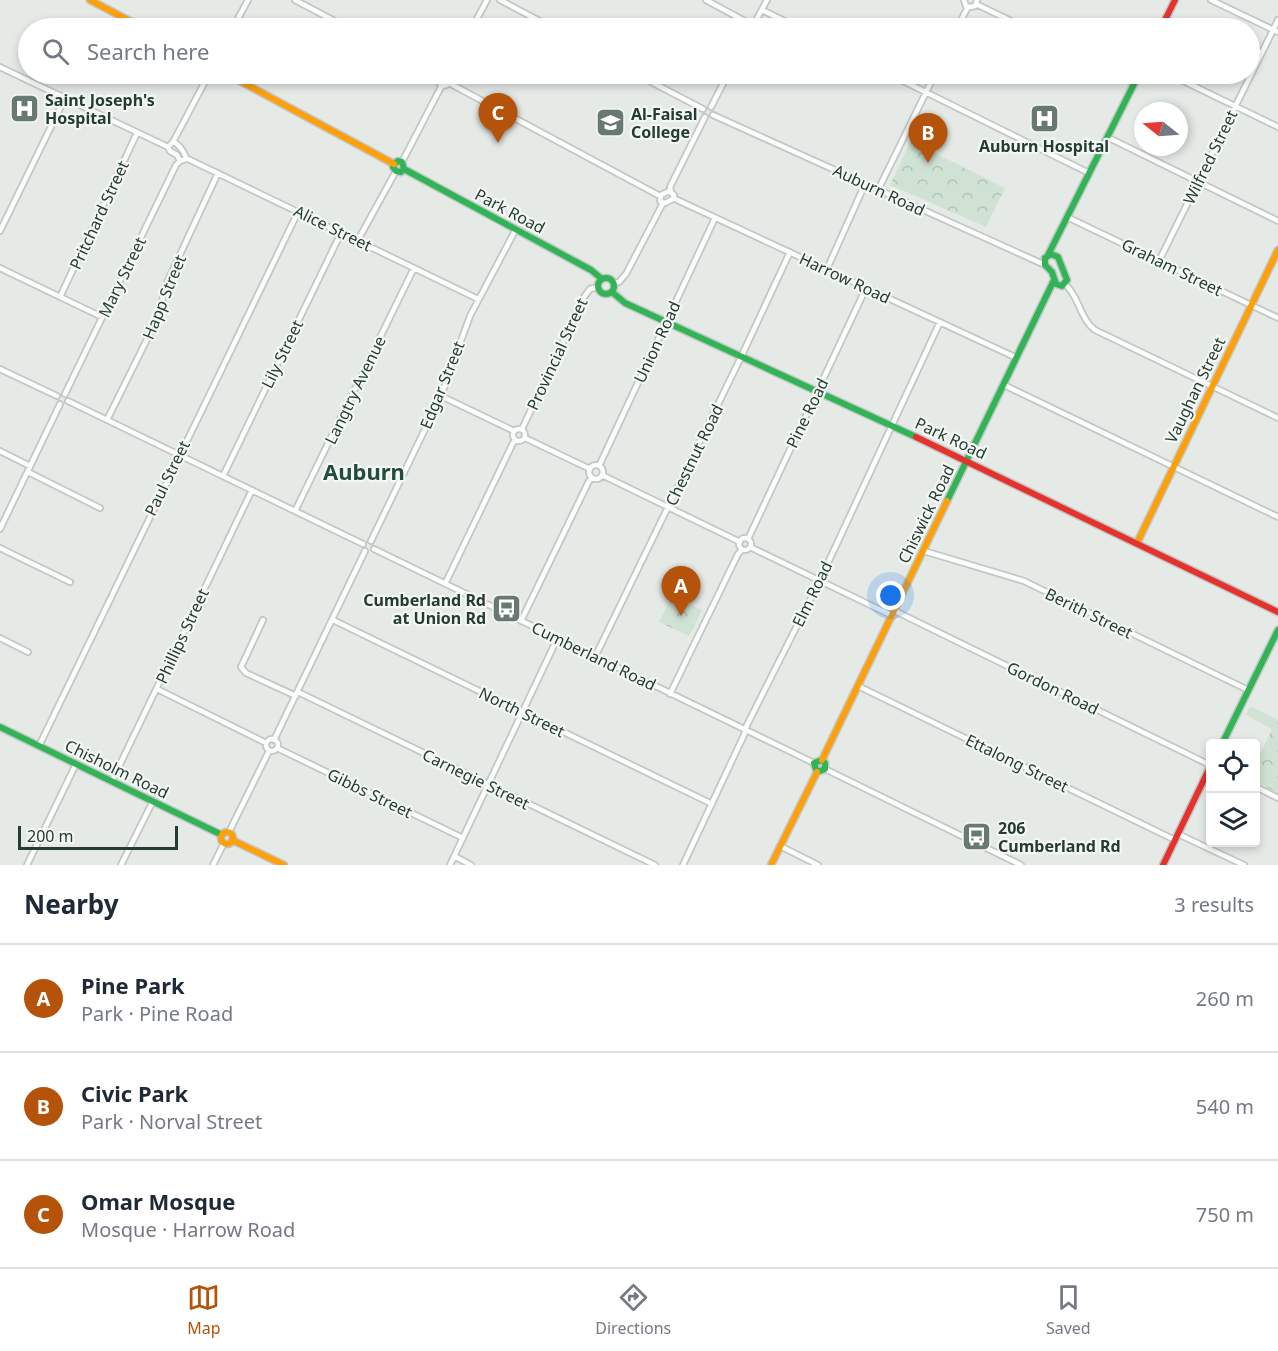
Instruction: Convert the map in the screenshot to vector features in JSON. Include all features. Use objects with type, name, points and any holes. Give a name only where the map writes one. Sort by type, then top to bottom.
[{"type":"street","points":[[90,0],[124,18]]},
{"type":"street","points":[[238,18],[248,0]]},
{"type":"street","points":[[295,0],[329,18]]},
{"type":"street","points":[[478,18],[488,0]]},
{"type":"street","points":[[500,0],[534,18]]},
{"type":"street","points":[[706,0],[737,18]]},
{"type":"street","points":[[758,18],[767,0]]},
{"type":"street","points":[[964,0],[968,7]]},
{"type":"street","points":[[1166,18],[1175,0]]},
{"type":"street","points":[[1211,0],[1249,18]]},
{"type":"street","points":[[962,18],[968,7],[972,7],[976,2],[1007,18]]},
{"type":"street","points":[[762,10],[778,18]]},
{"type":"street","name":"Wilfred Street","points":[[1260,61],[1276,31],[1278,20]]},
{"type":"street","points":[[1260,23],[1276,31]]},
{"type":"street","points":[[0,67],[18,76]]},
{"type":"street","points":[[36,84],[168,147],[180,161],[184,161],[186,158],[178,144],[173,142]]},
{"type":"street","points":[[168,147],[173,142],[203,84]]},
{"type":"street","points":[[246,84],[394,164]]},
{"type":"street","points":[[396,171],[401,172],[442,85],[448,84]]},
{"type":"street","points":[[451,84],[660,196],[663,203]]},
{"type":"street","points":[[655,84],[703,109],[711,107]]},
{"type":"street","points":[[705,117],[713,115],[711,107],[723,84]]},
{"type":"street","points":[[910,84],[1089,173]]},
{"type":"street","points":[[878,190],[930,84]]},
{"type":"street","points":[[1065,284],[1058,286],[1052,272],[1045,265],[1045,258],[1133,84]]},
{"type":"street","points":[[1190,84],[1278,127]]},
{"type":"street","name":"Wilfred Street","points":[[1159,261],[1248,84]]},
{"type":"street","points":[[0,231],[65,98]]},
{"type":"street","points":[[614,284],[626,274],[663,203],[673,198],[670,187],[705,117],[703,109]]},
{"type":"street","name":"Auburn Road","points":[[713,115],[1045,265]]},
{"type":"street","name":"Pritchard Street","points":[[60,297],[137,133]]},
{"type":"street","points":[[1107,137],[1278,221]]},
{"type":"street","name":"Alice Street","points":[[186,158],[478,299]]},
{"type":"street","name":"Mary Street","points":[[65,394],[176,165],[180,161]]},
{"type":"street","points":[[394,164],[398,161],[403,165]]},
{"type":"street","points":[[394,164],[396,171]]},
{"type":"street","name":"Park Road","points":[[403,165],[591,270],[602,279]]},
{"type":"street","points":[[358,240],[396,171]]},
{"type":"street","name":"Happ Street","points":[[107,420],[162,309],[163,291],[218,173]]},
{"type":"street","points":[[827,269],[865,184]]},
{"type":"street","points":[[660,196],[671,192]]},
{"type":"street","name":"Harrow Road","points":[[673,198],[1017,358]]},
{"type":"street","name":"Paul Street","points":[[39,746],[298,212]]},
{"type":"street","name":"Graham Street","points":[[1067,216],[1278,318]]},
{"type":"street","name":"Union Road","points":[[599,466],[715,218]]},
{"type":"street","name":"Edgar Street","points":[[371,541],[441,396],[462,333],[516,229]]},
{"type":"street","name":"Lily Street","points":[[223,476],[341,232]]},
{"type":"street","name":"Vaughan Street","points":[[1137,543],[1278,250]]},
{"type":"street","name":"Chestnut Road","points":[[596,657],[790,252]]},
{"type":"street","points":[[1048,255],[1053,255],[1060,260],[1066,275],[1065,284],[1074,295],[1092,328],[1278,418]]},
{"type":"street","points":[[0,268],[102,317]]},
{"type":"street","name":"Langtry Avenue","points":[[295,512],[414,268]]},
{"type":"street","points":[[609,278],[614,284],[612,292],[604,294],[598,287],[602,279],[609,278]]},
{"type":"street","name":"Chiswick Road","points":[[822,760],[1054,280]]},
{"type":"street","name":"Provincial Street","points":[[522,429],[584,297],[590,289],[598,287]]},
{"type":"street","name":"Pine Road","points":[[748,539],[866,288]]},
{"type":"street","name":"Park Road","points":[[612,292],[625,303],[968,461],[1278,612]]},
{"type":"street","name":"Elm Road","points":[[684,865],[940,322]]},
{"type":"street","points":[[0,369],[57,396]]},
{"type":"street","points":[[1004,385],[1278,517]]},
{"type":"street","points":[[57,396],[65,394],[68,401],[363,544]]},
{"type":"street","points":[[57,396],[57,402],[60,404]]},
{"type":"street","points":[[441,396],[514,431]]},
{"type":"street","points":[[60,404],[68,401]]},
{"type":"street","points":[[0,529],[60,404]]},
{"type":"street","points":[[514,431],[518,428],[522,429],[525,432],[525,438]]},
{"type":"street","points":[[514,431],[513,436],[516,440]]},
{"type":"street","points":[[516,440],[520,441],[525,438]]},
{"type":"street","points":[[525,438],[590,469]]},
{"type":"street","points":[[445,584],[516,440]]},
{"type":"street","points":[[0,451],[30,466]]},
{"type":"street","points":[[590,469],[593,466],[599,466],[602,475]]},
{"type":"street","points":[[590,469],[593,478]]},
{"type":"street","points":[[28,472],[100,508]]},
{"type":"street","points":[[602,475],[740,542]]},
{"type":"street","points":[[521,621],[589,481],[602,475]]},
{"type":"street","name":"Phillips Street","points":[[112,781],[252,490]]},
{"type":"street","points":[[670,694],[738,554],[750,547],[751,543],[748,539],[744,538],[740,542],[739,546],[742,550]]},
{"type":"street","points":[[363,544],[366,541],[374,544],[374,549],[365,552]]},
{"type":"street","points":[[274,740],[365,552],[363,544]]},
{"type":"street","name":"Gordon Road","points":[[750,547],[1206,764]]},
{"type":"street","points":[[0,548],[70,582]]},
{"type":"street","name":"Cumberland Road","points":[[374,549],[814,763]]},
{"type":"street","name":"Berith Street","points":[[924,551],[1024,581],[1248,690]]},
{"type":"street","name":"Carnegie Street","points":[[263,620],[241,667],[246,673],[297,694],[489,784],[655,865]]},
{"type":"street","name":"North Street","points":[[333,620],[712,804]]},
{"type":"street","points":[[1224,739],[1278,630]]},
{"type":"street","points":[[0,638],[28,652]]},
{"type":"street","points":[[450,865],[557,639]]},
{"type":"street","name":"Ettalong Street","points":[[858,686],[1177,837],[1244,865]]},
{"type":"street","points":[[157,689],[266,742],[274,740]]},
{"type":"street","name":"Chisholm Road","points":[[0,727],[222,835]]},
{"type":"street","points":[[269,751],[277,748],[274,740]]},
{"type":"street","points":[[266,742],[269,751]]},
{"type":"street","name":"Gibbs Street","points":[[277,748],[463,838]]},
{"type":"street","points":[[224,843],[221,840],[222,835],[229,832],[269,751]]},
{"type":"street","points":[[817,772],[813,767],[814,763],[819,760],[825,763],[825,769]]},
{"type":"street","points":[[27,865],[76,764]]},
{"type":"street","points":[[817,772],[825,769]]},
{"type":"street","points":[[825,769],[1021,865]]},
{"type":"street","points":[[771,865],[817,772]]},
{"type":"street","points":[[1163,865],[1206,775]]},
{"type":"street","points":[[1260,789],[1278,798]]},
{"type":"street","points":[[121,865],[153,801]]},
{"type":"street","points":[[229,832],[232,840],[271,862],[284,865]]},
{"type":"street","points":[[224,843],[232,840]]},
{"type":"street","points":[[213,865],[224,843]]},
{"type":"street","points":[[780,846],[818,865]]},
{"type":"street","points":[[454,856],[471,865]]},
{"type":"green space","points":[[911,141],[1005,188],[986,227],[890,185]]},
{"type":"green space","points":[[672,596],[702,610],[689,636],[659,622]]},
{"type":"green space","points":[[1250,706],[1278,720],[1278,793],[1260,784],[1260,754],[1272,729],[1246,715]]},
{"type":"traffic: fast","points":[[1048,255],[1134,84]]},
{"type":"traffic: fast","points":[[394,164],[398,161],[402,162],[404,169]]},
{"type":"traffic: fast","points":[[394,164],[396,171],[401,172],[404,169]]},
{"type":"traffic: fast","points":[[404,169],[591,270],[602,279]]},
{"type":"traffic: fast","points":[[1051,254],[1058,257],[1067,280],[1062,286],[1056,284],[1052,272],[1045,265],[1045,258],[1051,254]]},
{"type":"traffic: fast","points":[[603,278],[609,278],[614,286],[612,292],[603,294],[598,289],[598,283],[603,278]]},
{"type":"traffic: fast","points":[[947,501],[1054,280]]},
{"type":"traffic: fast","points":[[612,292],[625,303],[916,437]]},
{"type":"traffic: fast","points":[[1224,739],[1278,630]]},
{"type":"traffic: fast","points":[[0,727],[222,835]]},
{"type":"traffic: fast","points":[[817,772],[825,769],[825,763],[822,760]]},
{"type":"traffic: fast","points":[[817,772],[814,763],[822,760]]},
{"type":"traffic: slow","points":[[90,0],[124,18]]},
{"type":"traffic: slow","points":[[246,84],[394,164]]},
{"type":"traffic: slow","points":[[1137,543],[1278,250]]},
{"type":"traffic: slow","points":[[822,760],[947,501]]},
{"type":"traffic: slow","points":[[771,865],[817,772]]},
{"type":"traffic: slow","points":[[227,832],[233,838],[227,844],[221,838],[227,832]]},
{"type":"traffic: slow","points":[[232,840],[284,865]]},
{"type":"traffic: jam","points":[[1166,18],[1175,0]]},
{"type":"traffic: jam","points":[[916,437],[1278,612]]},
{"type":"traffic: jam","points":[[1163,865],[1206,775]]},
{"type":"place","name":"Saint Joseph's Hospital","points":[[24,109]]},
{"type":"place","name":"Auburn Hospital","points":[[1044,118]]},
{"type":"place","name":"Al-Faisal College","points":[[610,123]]},
{"type":"place","name":"Omar Mosque","points":[[498,143]]},
{"type":"place","name":"Civic Park","points":[[928,163]]},
{"type":"place","name":"Cumberland Rd at Union Rd","points":[[507,609]]},
{"type":"place","name":"Pine Park","points":[[681,616]]},
{"type":"place","name":"206 Cumberland Rd","points":[[977,837]]},
{"type":"district","name":"Auburn","points":[[364,472]]}]
